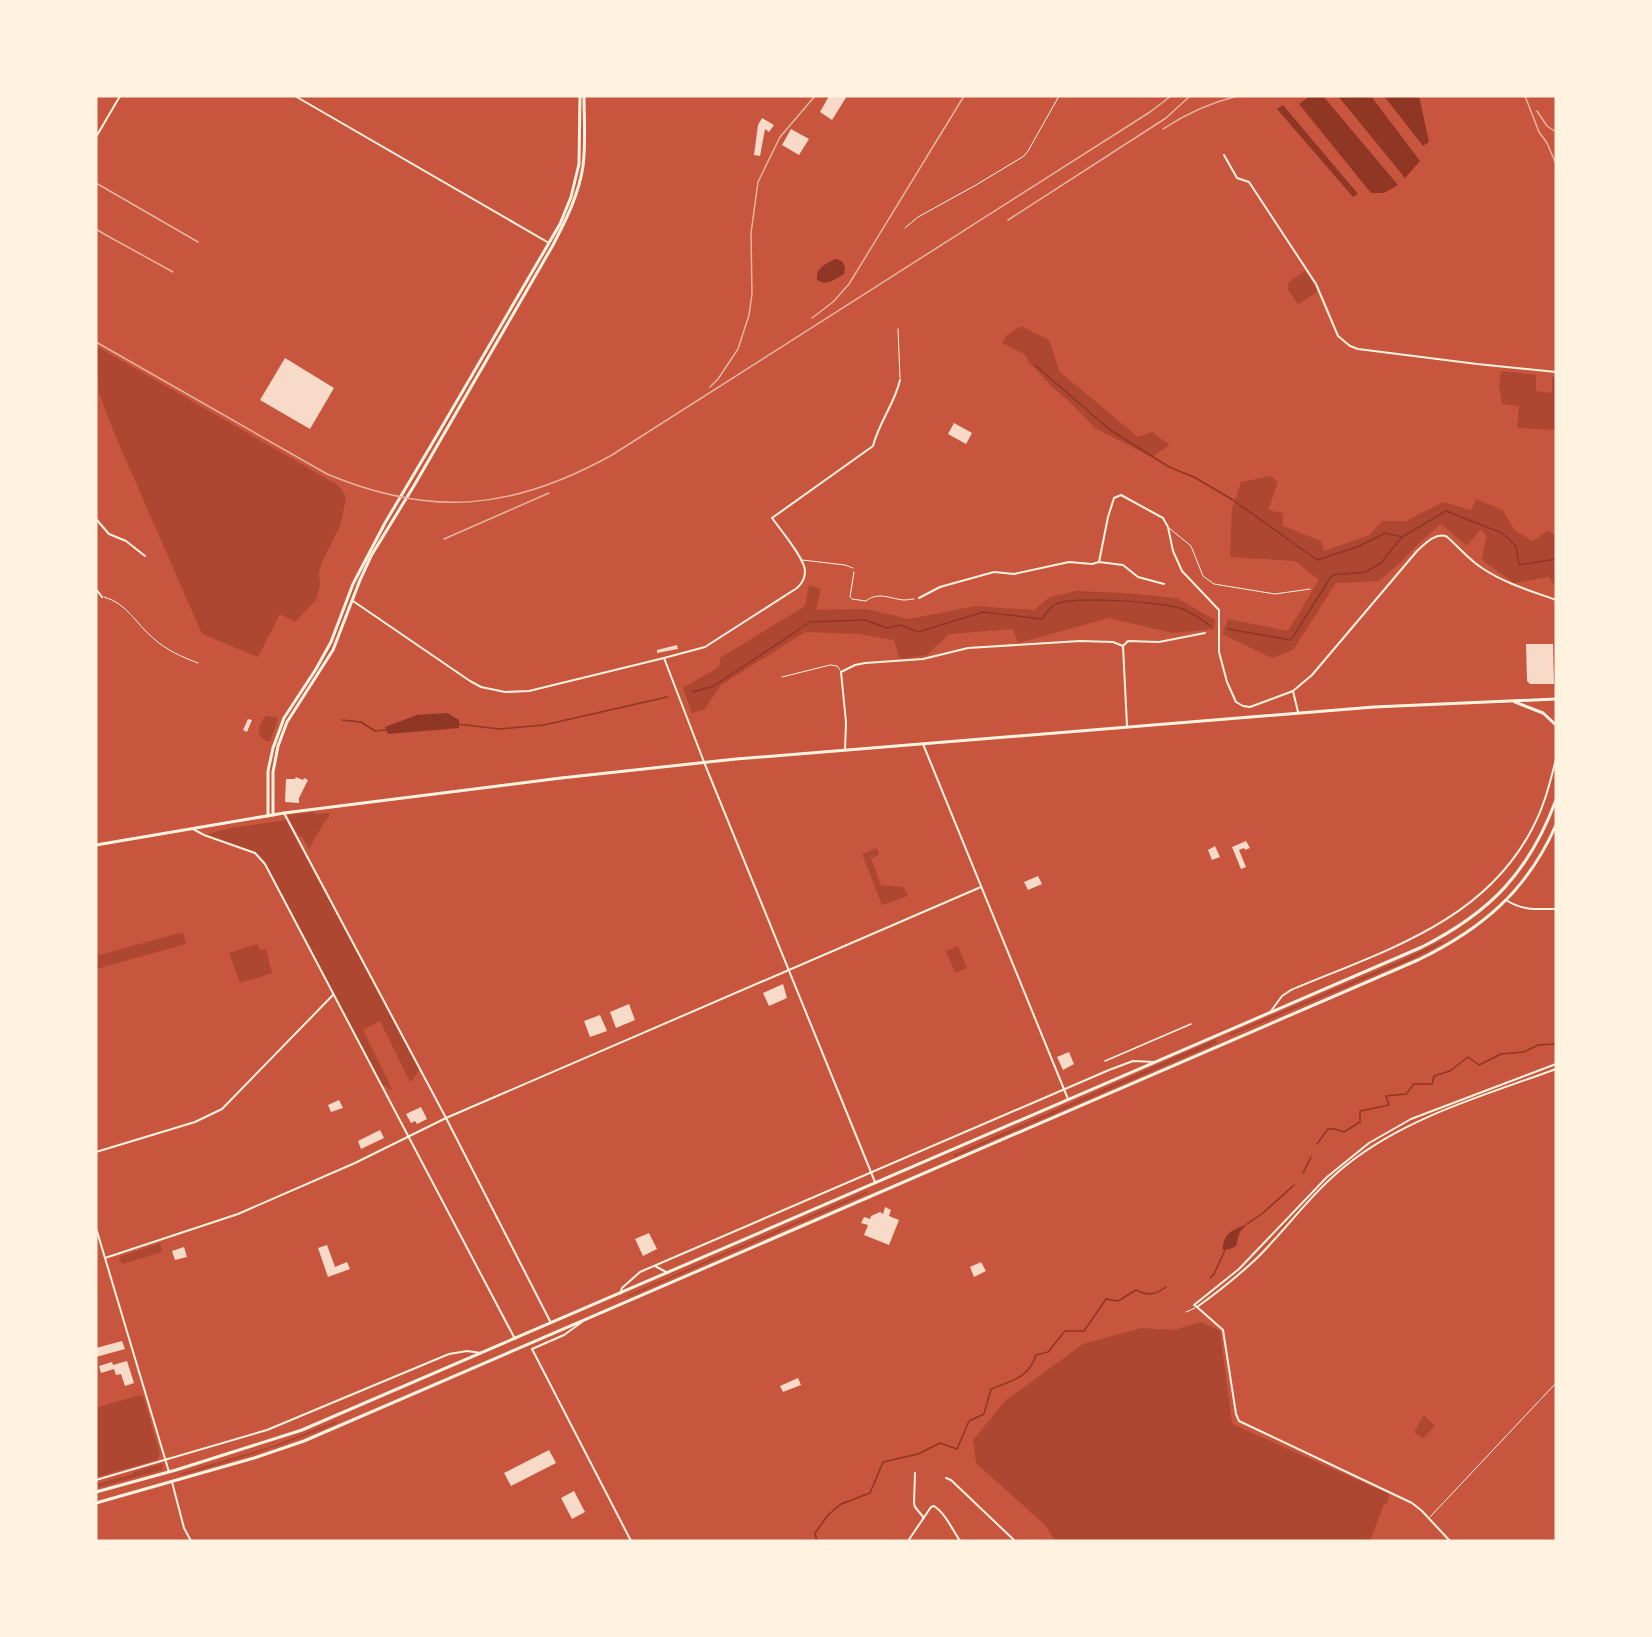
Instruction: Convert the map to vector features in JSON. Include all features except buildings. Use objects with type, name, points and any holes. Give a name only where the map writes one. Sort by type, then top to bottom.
[{"type":"main road","points":[[271,815],[272,760],[286,725],[304,691],[333,650],[359,570],[571,208],[584,156],[582,96]]},
{"type":"main road","points":[[350,599],[459,402]]},
{"type":"main road","points":[[96,845],[284,813],[704,762],[1298,712],[1395,705],[1556,699]]},
{"type":"main road","points":[[1510,701],[1543,713],[1556,725]]},
{"type":"main road","points":[[96,1492],[303,1430],[1422,947],[1475,916],[1508,884],[1527,859],[1543,831],[1556,800]]},
{"type":"main road","points":[[96,1503],[254,1458],[304,1441],[1435,952],[1466,934],[1506,900],[1536,864],[1556,825]]},
{"type":"main road","points":[[1217,1035],[1222,1045]]},
{"type":"main road","points":[[551,1323],[552,1334]]},
{"type":"main road","points":[[515,1339],[522,1347]]},
{"type":"main road","points":[[169,1472],[172,1482]]},
{"type":"street","points":[[96,137],[120,96]]},
{"type":"street","points":[[296,96],[551,244]]},
{"type":"street","points":[[1224,155],[1238,178],[1250,182],[1316,284],[1338,336],[1344,342],[1358,349],[1556,372]]},
{"type":"street","points":[[350,599],[470,681],[492,690],[529,691],[705,647],[802,584],[805,574],[804,564],[772,518],[873,446],[878,428],[898,389],[900,380]]},
{"type":"street","points":[[1099,562],[1114,498],[1120,495],[1163,518],[1182,572],[1219,610],[1219,652],[1227,681],[1236,702],[1250,707],[1293,691],[1312,675],[1417,551],[1436,536],[1446,536],[1466,556],[1508,582],[1556,600]]},
{"type":"street","points":[[96,519],[109,534],[126,541],[145,556]]},
{"type":"street","points":[[919,598],[940,587],[994,572],[1014,574],[1069,562],[1123,565],[1138,577],[1164,584]]},
{"type":"street","points":[[96,589],[102,597]]},
{"type":"street","points":[[845,750],[846,722],[841,672],[855,665],[923,659],[968,648],[1080,641],[1159,642],[1206,633]]},
{"type":"street","points":[[1127,726],[1123,646],[1128,641]]},
{"type":"street","points":[[1113,642],[1123,646]]},
{"type":"street","points":[[664,658],[704,762],[876,1183]]},
{"type":"street","points":[[1293,691],[1298,712]]},
{"type":"street","points":[[923,744],[1069,1100]]},
{"type":"street","points":[[1269,1013],[1282,996],[1422,933],[1451,918],[1480,896],[1511,862],[1528,836],[1541,808],[1556,759]]},
{"type":"street","points":[[284,813],[446,1118],[551,1323]]},
{"type":"street","points":[[192,829],[247,849],[260,857],[265,864],[515,1339]]},
{"type":"street","points":[[105,1258],[238,1214],[312,1183],[446,1118],[981,887]]},
{"type":"street","points":[[1506,900],[1524,909],[1556,909]]},
{"type":"street","points":[[96,1152],[195,1122],[222,1109],[333,995]]},
{"type":"street","points":[[1105,1061],[1191,1024]]},
{"type":"street","points":[[620,1293],[635,1275],[871,1172],[1109,1070],[1133,1061],[1156,1062]]},
{"type":"street","points":[[1195,1306],[1228,1284],[1257,1258],[1333,1176],[1385,1138],[1463,1101],[1556,1064]]},
{"type":"street","points":[[1195,1306],[1254,1255],[1315,1189],[1346,1160],[1369,1143],[1411,1119],[1556,1069]]},
{"type":"street","points":[[1411,1119],[1413,1124]]},
{"type":"street","points":[[96,1228],[169,1472]]},
{"type":"street","points":[[1254,1255],[1257,1258]]},
{"type":"street","points":[[655,1266],[668,1273]]},
{"type":"street","points":[[1195,1306],[1223,1330],[1239,1421],[1408,1501],[1418,1508],[1450,1541]]},
{"type":"street","points":[[522,1347],[532,1349],[564,1335],[588,1318]]},
{"type":"street","points":[[532,1349],[631,1541]]},
{"type":"street","points":[[96,1480],[267,1430],[449,1354],[467,1351],[482,1353]]},
{"type":"street","points":[[915,1473],[915,1508],[924,1518]]},
{"type":"street","points":[[946,1478],[951,1480],[1015,1541]]},
{"type":"street","points":[[172,1482],[184,1528],[191,1541]]},
{"type":"street","points":[[908,1541],[931,1507],[937,1507],[960,1541]]},
{"type":"lane","points":[[905,228],[918,217],[1024,156],[1059,96]]},
{"type":"lane","points":[[897,329],[900,380]]},
{"type":"lane","points":[[1168,527],[1191,546],[1203,576],[1214,584],[1275,594],[1310,589]]},
{"type":"lane","points":[[802,560],[853,568]]},
{"type":"lane","points":[[102,597],[126,608],[152,638],[174,654],[198,663]]},
{"type":"lane","points":[[782,676],[830,665],[837,666],[841,672]]},
{"type":"lane","points":[[1186,1312],[1195,1306]]},
{"type":"lane","points":[[1189,1311],[1195,1306]]},
{"type":"lane","points":[[1429,1519],[1556,1383]]},
{"type":"path","points":[[853,568],[850,597],[852,599],[866,601],[870,597],[880,596],[903,600],[919,598]]},
{"type":"shaded area","points":[[1310,96],[1323,96],[1398,185],[1384,193],[1371,193],[1299,104]]},
{"type":"shaded area","points":[[1338,96],[1371,96],[1420,161],[1405,178]]},
{"type":"shaded area","points":[[1384,96],[1419,96],[1429,142],[1423,146]]},
{"type":"shaded area","points":[[1283,105],[1358,194],[1353,197],[1277,109]]},
{"type":"shaded area","points":[[836,259],[842,261],[845,267],[844,274],[824,283],[817,280],[820,269]]},
{"type":"shaded area","points":[[1305,271],[1317,289],[1316,293],[1298,304],[1287,288],[1289,286],[1287,283]]},
{"type":"shaded area","points":[[1021,326],[1049,340],[1060,372],[1138,437],[1152,432],[1170,445],[1151,457],[1095,428],[1051,386],[1024,354],[1002,343],[1005,337]]},
{"type":"shaded area","points":[[96,346],[336,484],[343,491],[346,499],[340,526],[322,562],[316,600],[295,622],[280,614],[258,657],[202,634],[99,393]]},
{"type":"shaded area","points":[[1501,371],[1536,375],[1536,391],[1552,393],[1552,377],[1556,378],[1556,430],[1517,428],[1519,406],[1502,404],[1499,386]]},
{"type":"shaded area","points":[[1271,476],[1278,482],[1268,510],[1283,513],[1283,526],[1321,541],[1324,551],[1370,535],[1382,521],[1406,521],[1443,502],[1471,510],[1476,499],[1503,510],[1514,530],[1533,541],[1547,531],[1556,535],[1556,587],[1549,577],[1514,583],[1482,560],[1486,536],[1481,529],[1467,546],[1441,524],[1379,581],[1336,583],[1293,650],[1272,658],[1222,634],[1228,619],[1288,631],[1319,580],[1295,561],[1230,557],[1232,509],[1241,482]]},
{"type":"shaded area","points":[[809,585],[821,589],[816,610],[866,609],[909,619],[976,606],[1034,610],[1050,597],[1076,591],[1177,598],[1215,620],[1214,629],[1172,633],[1109,618],[1018,643],[1013,629],[949,634],[927,655],[900,659],[894,640],[859,634],[805,632],[721,685],[704,710],[692,713],[683,688],[719,667],[720,658],[805,606]]},
{"type":"shaded area","points":[[447,713],[459,720],[459,728],[388,734],[385,727],[417,715]]},
{"type":"shaded area","points":[[266,716],[277,717],[278,720],[270,741],[267,742],[259,735],[259,727]]},
{"type":"shaded area","points":[[313,812],[316,814],[329,813],[329,818],[326,819],[309,849],[288,817]]},
{"type":"shaded area","points":[[286,820],[420,1069],[410,1082],[380,1021],[363,1030],[393,1091],[380,1083],[265,864],[255,853],[204,835],[231,828]]},
{"type":"shaded area","points":[[877,848],[879,855],[871,858],[881,885],[904,887],[908,896],[882,905],[862,854]]},
{"type":"shaded area","points":[[183,932],[186,944],[96,969],[96,956]]},
{"type":"shaded area","points":[[1442,941],[1443,943],[1410,960],[1230,1036],[1229,1034],[1409,957]]},
{"type":"shaded area","points":[[257,944],[260,950],[266,949],[272,973],[240,983],[229,953]]},
{"type":"shaded area","points":[[958,946],[967,968],[955,973],[946,951]]},
{"type":"shaded area","points":[[1216,1039],[1217,1043],[954,1157],[953,1155]]},
{"type":"shaded area","points":[[867,1191],[868,1193],[628,1297],[628,1295]]},
{"type":"shaded area","points":[[1247,1224],[1240,1232],[1235,1247],[1223,1250],[1227,1236],[1233,1230]]},
{"type":"shaded area","points":[[160,1243],[162,1252],[122,1264],[119,1257]]},
{"type":"shaded area","points":[[1201,1322],[1220,1331],[1232,1424],[1389,1494],[1370,1541],[1055,1541],[1046,1526],[976,1463],[973,1440],[1005,1401],[1083,1344],[1141,1328],[1174,1330]]},
{"type":"shaded area","points":[[139,1395],[143,1396],[160,1454],[157,1460],[96,1477],[96,1408]]},
{"type":"shaded area","points":[[1424,1415],[1435,1426],[1423,1438],[1414,1432]]},
{"type":"shaded area","points":[[336,1421],[337,1423],[280,1445],[182,1475],[181,1473],[270,1447]]},
{"type":"shaded area","points":[[163,1464],[162,1470],[96,1488],[96,1484]]},
{"type":"waterway","points":[[1035,365],[1109,429],[1169,467],[1194,477],[1233,500],[1317,560],[1357,547],[1385,533],[1402,537]]},
{"type":"waterway","points":[[1228,629],[1291,640],[1332,575],[1366,572],[1381,563],[1402,537],[1446,511],[1502,533],[1516,546],[1519,565],[1556,559]]},
{"type":"waterway","points":[[692,692],[714,686],[810,622],[865,620],[887,628],[900,625],[918,632],[983,612],[1042,619],[1054,605],[1078,600],[1096,600],[1173,606],[1187,611],[1211,626]]},
{"type":"waterway","points":[[457,724],[500,729],[544,725],[667,697]]},
{"type":"waterway","points":[[342,720],[361,722],[375,731],[386,730]]},
{"type":"waterway","points":[[1317,1144],[1328,1129],[1344,1132],[1360,1122],[1360,1111],[1389,1105],[1386,1096],[1406,1094],[1414,1084],[1432,1084],[1434,1076],[1450,1071],[1468,1057],[1479,1065],[1501,1054],[1524,1052],[1538,1045],[1556,1044]]},
{"type":"waterway","points":[[1303,1173],[1311,1157]]},
{"type":"waterway","points":[[1247,1224],[1294,1185]]},
{"type":"waterway","points":[[1210,1278],[1225,1250]]},
{"type":"waterway","points":[[817,1541],[815,1533],[828,1515],[841,1504],[870,1493],[883,1462],[918,1454],[940,1443],[957,1449],[969,1421],[984,1414],[991,1389],[1024,1374],[1036,1355],[1048,1352],[1065,1331],[1084,1331],[1106,1299],[1118,1301],[1136,1290],[1151,1294],[1166,1287]]},
{"type":"railway","points":[[710,387],[738,349],[749,315],[752,294],[751,233],[758,182],[780,137],[815,96]]},
{"type":"railway","points":[[812,318],[833,302],[849,284],[964,96]]},
{"type":"railway","points":[[96,342],[327,474],[365,488],[437,502],[472,502],[506,497],[576,473],[612,455],[1150,112],[1171,96]]},
{"type":"railway","points":[[1008,220],[1166,118],[1190,96]]},
{"type":"railway","points":[[1163,129],[1199,109],[1237,96]]},
{"type":"railway","points":[[1525,96],[1539,132],[1547,143],[1556,164]]},
{"type":"railway","points":[[1537,111],[1547,126],[1556,132]]},
{"type":"railway","points":[[96,183],[198,242]]},
{"type":"railway","points":[[96,229],[173,272]]},
{"type":"railway","points":[[444,539],[549,493]]}]
